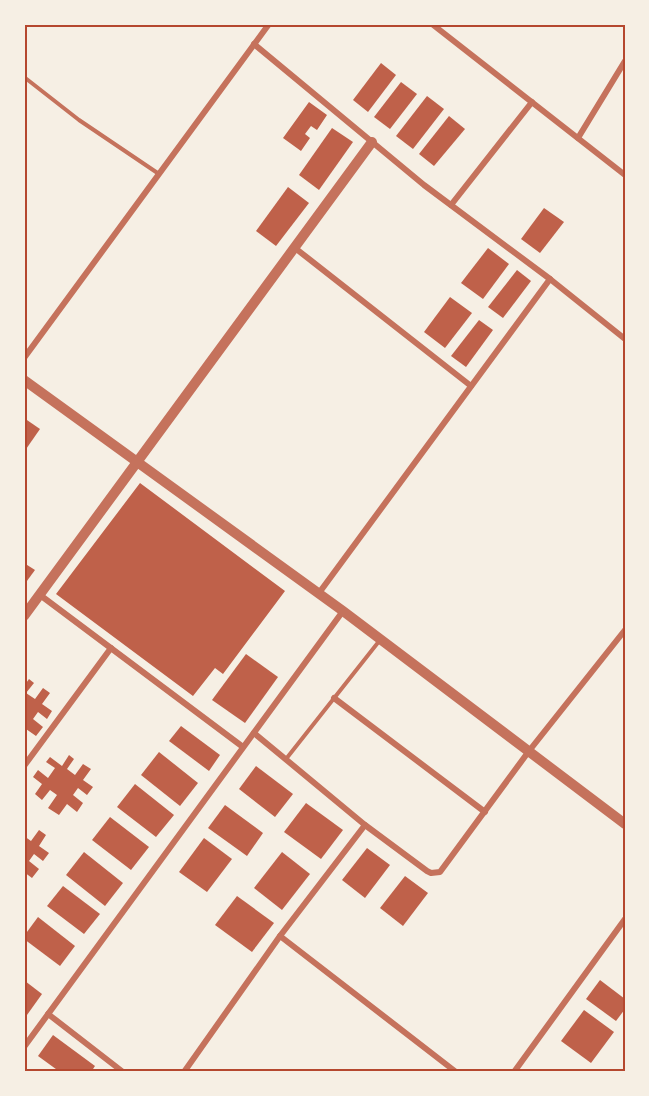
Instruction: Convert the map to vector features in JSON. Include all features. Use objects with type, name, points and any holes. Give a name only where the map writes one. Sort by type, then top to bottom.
[{"type":"street","points":[[24,358],[269,24]]},
{"type":"street","points":[[432,24],[624,173]]},
{"type":"street","points":[[254,44],[451,205],[625,339]]},
{"type":"street","points":[[578,138],[625,61]]},
{"type":"street","points":[[451,205],[532,102]]},
{"type":"street","points":[[24,616],[372,142]]},
{"type":"street","points":[[295,248],[471,386]]},
{"type":"street","points":[[319,593],[550,279]]},
{"type":"street","points":[[24,380],[319,593],[625,824]]},
{"type":"street","points":[[40,595],[243,747]]},
{"type":"street","points":[[24,1047],[343,611]]},
{"type":"street","points":[[254,733],[365,825],[427,872],[436,873],[444,869],[529,752],[625,630]]},
{"type":"street","points":[[24,766],[111,648]]},
{"type":"street","points":[[334,698],[485,812]]},
{"type":"street","points":[[184,1072],[280,936],[365,825]]},
{"type":"street","points":[[514,1072],[625,919]]},
{"type":"street","points":[[280,936],[456,1072]]},
{"type":"street","points":[[48,1014],[123,1072]]},
{"type":"lane","points":[[24,77],[79,120],[159,174]]},
{"type":"lane","points":[[286,759],[380,639]]},
{"type":"building","points":[[381,63],[396,75],[368,112],[353,100]]},
{"type":"building","points":[[401,82],[417,94],[390,129],[374,117]]},
{"type":"building","points":[[427,96],[444,109],[413,149],[396,136]]},
{"type":"building","points":[[309,102],[327,115],[317,130],[311,126],[305,134],[310,138],[301,151],[283,138]]},
{"type":"building","points":[[449,116],[465,129],[434,166],[419,154]]},
{"type":"building","points":[[332,128],[353,142],[319,190],[299,175]]},
{"type":"building","points":[[288,187],[309,203],[276,246],[256,231]]},
{"type":"building","points":[[544,208],[564,222],[540,253],[521,239]]},
{"type":"building","points":[[488,248],[509,264],[483,299],[461,283]]},
{"type":"building","points":[[517,270],[531,281],[503,318],[488,307]]},
{"type":"building","points":[[450,297],[472,313],[445,348],[424,332]]},
{"type":"building","points":[[479,320],[493,330],[466,367],[451,356]]},
{"type":"building","points":[[24,418],[40,429],[24,452]]},
{"type":"building","points":[[140,483],[285,591],[223,674],[215,668],[193,696],[56,594]]},
{"type":"building","points":[[24,563],[35,570],[24,585]]},
{"type":"building","points":[[246,654],[278,677],[245,723],[212,700]]},
{"type":"building","points":[[29,679],[34,683],[26,693],[35,699],[43,688],[50,693],[42,704],[52,711],[47,719],[38,712],[33,719],[43,727],[36,736],[26,729],[24,732],[24,686]]},
{"type":"building","points":[[181,726],[220,755],[209,771],[169,741]]},
{"type":"building","points":[[159,752],[198,783],[180,806],[141,775]]},
{"type":"building","points":[[69,755],[74,759],[67,769],[75,775],[83,764],[91,769],[83,780],[93,787],[87,795],[78,788],[73,795],[83,803],[77,812],[67,804],[59,815],[48,808],[57,795],[50,790],[42,800],[35,794],[42,784],[33,777],[38,770],[48,778],[55,768],[46,762],[50,757],[62,766]]},
{"type":"building","points":[[256,766],[293,794],[275,817],[239,789]]},
{"type":"building","points":[[135,784],[174,815],[156,837],[117,807]]},
{"type":"building","points":[[306,803],[343,830],[321,859],[284,832]]},
{"type":"building","points":[[225,805],[263,833],[247,856],[208,828]]},
{"type":"building","points":[[110,817],[149,847],[131,870],[92,840]]},
{"type":"building","points":[[39,830],[46,835],[39,846],[49,853],[43,861],[34,854],[29,861],[39,869],[32,878],[24,872],[24,836],[31,841]]},
{"type":"building","points":[[204,838],[232,859],[207,892],[179,872]]},
{"type":"building","points":[[367,848],[390,865],[365,898],[342,880]]},
{"type":"building","points":[[84,852],[123,883],[105,906],[66,875]]},
{"type":"building","points":[[282,852],[310,874],[282,910],[254,888]]},
{"type":"building","points":[[405,876],[428,893],[403,926],[380,908]]},
{"type":"building","points":[[63,886],[100,914],[84,934],[47,906]]},
{"type":"building","points":[[237,896],[274,923],[252,952],[215,925]]},
{"type":"building","points":[[38,917],[75,946],[60,966],[24,939]]},
{"type":"building","points":[[600,980],[625,999],[625,1009],[616,1021],[586,999]]},
{"type":"building","points":[[25,981],[42,994],[27,1015],[24,1013]]},
{"type":"building","points":[[584,1010],[614,1032],[591,1063],[561,1041]]},
{"type":"building","points":[[53,1035],[95,1066],[91,1072],[60,1072],[38,1056]]}]
